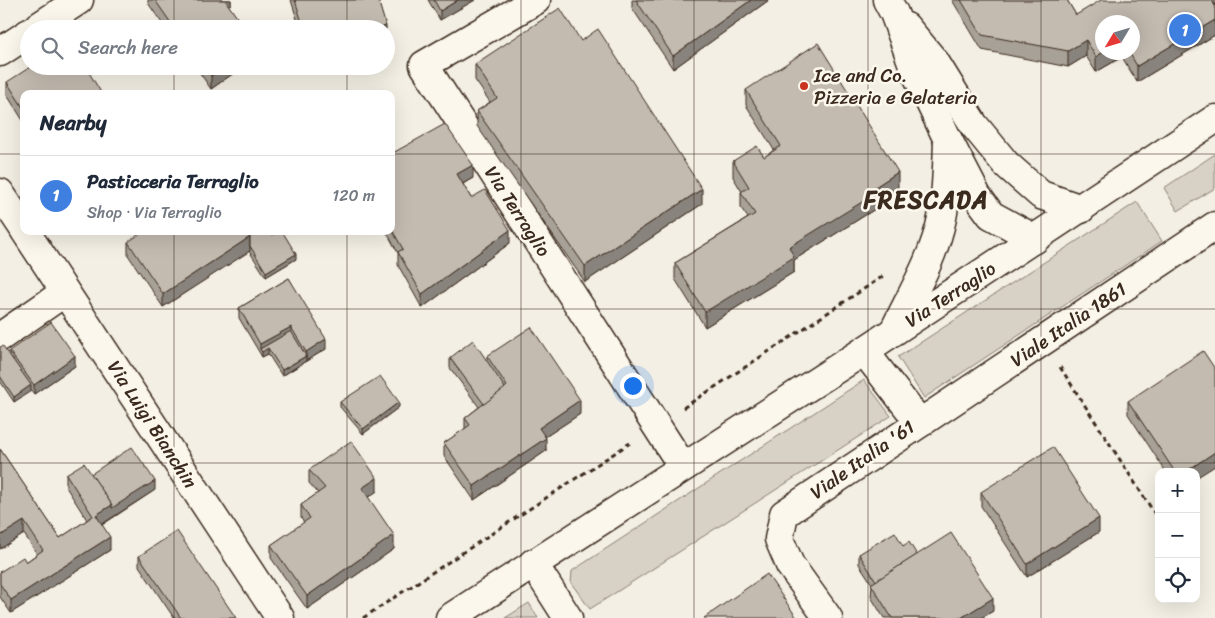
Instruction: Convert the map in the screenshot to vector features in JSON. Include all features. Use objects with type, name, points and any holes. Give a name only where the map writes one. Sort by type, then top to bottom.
[{"type":"street","points":[[49,20],[79,0]]},
{"type":"street","name":"Via Terraglio","points":[[536,0],[424,65],[683,467]]},
{"type":"street","points":[[890,6],[916,73],[977,196],[991,215],[1035,239]]},
{"type":"street","points":[[890,6],[935,62],[974,125],[1006,164],[1041,195],[1081,209]]},
{"type":"street","points":[[0,52],[20,39]]},
{"type":"street","name":"Via Terraglio","points":[[450,618],[864,351],[1215,119]]},
{"type":"street","points":[[894,331],[932,253],[942,218],[947,182],[948,140]]},
{"type":"street","points":[[1006,164],[1026,207],[1035,239]]},
{"type":"street","name":"Via Luigi Bianchin","points":[[0,192],[20,222]]},
{"type":"street","name":"Viale Italia 1861","points":[[920,423],[1215,226]]},
{"type":"street","name":"Via Luigi Bianchin","points":[[28,235],[280,618]]},
{"type":"street","points":[[0,337],[65,292]]},
{"type":"street","name":"Viale Italia '61","points":[[828,618],[790,565],[778,539],[784,514],[920,423],[864,351]]},
{"type":"street","points":[[533,563],[568,618]]},
{"type":"path","points":[[680,410],[892,270]]},
{"type":"path","points":[[1043,341],[1155,514]]},
{"type":"path","points":[[363,618],[636,439]]},
{"type":"shaded area","points":[[1215,154],[1215,188],[1178,211],[1164,188]]},
{"type":"shaded area","points":[[1137,202],[1162,241],[924,398],[898,357]]},
{"type":"shaded area","points":[[864,380],[891,416],[590,609],[571,583],[572,571]]},
{"type":"shaded area","points":[[529,603],[538,618],[505,618]]},
{"type":"building","points":[[155,0],[225,0],[239,20],[169,20]]},
{"type":"building","points":[[295,0],[378,0],[384,20],[301,20]]},
{"type":"building","points":[[434,0],[458,0],[440,11]]},
{"type":"building","points":[[636,0],[751,0],[673,56]]},
{"type":"building","points":[[961,0],[1067,0],[1076,15],[1101,0],[1212,0],[1215,6],[1215,20],[1137,66],[1134,60],[1140,60],[1140,15],[1095,15],[1095,55],[1086,40],[1068,51],[982,35]]},
{"type":"building","points":[[560,8],[581,41],[598,29],[702,189],[585,266],[477,111],[497,98],[475,64]]},
{"type":"building","points":[[818,43],[898,172],[872,189],[875,194],[789,247],[794,257],[705,312],[675,263],[755,214],[741,192],[749,187],[733,161],[757,146],[764,157],[781,146],[746,90]]},
{"type":"building","points":[[20,74],[90,75],[100,90],[20,90],[20,103],[7,82]]},
{"type":"building","points":[[445,124],[473,165],[457,174],[471,198],[485,190],[510,230],[422,294],[398,252],[403,249],[395,235],[395,152]]},
{"type":"building","points":[[138,235],[249,235],[250,237],[163,294],[128,242]]},
{"type":"building","points":[[249,235],[284,235],[296,254],[266,272],[250,246]]},
{"type":"building","points":[[289,278],[326,339],[306,352],[291,327],[260,344],[239,308]]},
{"type":"building","points":[[51,322],[75,356],[34,385],[9,351]]},
{"type":"building","points":[[531,327],[580,400],[539,428],[546,438],[474,486],[444,443],[470,425],[465,418],[507,386],[487,356]]},
{"type":"building","points":[[291,331],[306,356],[282,370],[268,348],[262,352],[260,349]]},
{"type":"building","points":[[473,340],[505,388],[484,404],[450,358]]},
{"type":"building","points":[[3,346],[31,385],[14,397],[0,376],[0,347]]},
{"type":"building","points":[[1203,351],[1215,369],[1215,452],[1191,468],[1172,468],[1128,401]]},
{"type":"building","points":[[380,376],[399,402],[363,429],[340,402]]},
{"type":"building","points":[[351,441],[377,478],[362,488],[394,535],[307,596],[271,545],[310,518],[301,505],[325,488],[309,470]]},
{"type":"building","points":[[132,447],[155,481],[112,508],[112,505],[91,474]]},
{"type":"building","points":[[1053,447],[1099,518],[1027,564],[981,492]]},
{"type":"building","points":[[0,449],[60,538],[93,516],[66,474],[84,463],[112,505],[96,515],[110,537],[11,600],[0,584],[0,572],[23,557],[26,562],[43,550],[24,521],[0,536]]},
{"type":"building","points":[[177,531],[236,618],[181,618],[139,556]]},
{"type":"building","points":[[895,532],[903,546],[909,542],[917,555],[876,581],[859,554]]},
{"type":"building","points":[[951,533],[993,598],[961,618],[892,618],[871,584]]},
{"type":"building","points":[[767,574],[797,618],[704,618]]},
{"type":"place","name":"Pasticceria Terraglio","points":[[1185,30]]},
{"type":"place","name":"Ice and Co. Pizzeria e Gelateria","points":[[804,86]]},
{"type":"district","name":"FRESCADA","points":[[926,200]]}]
